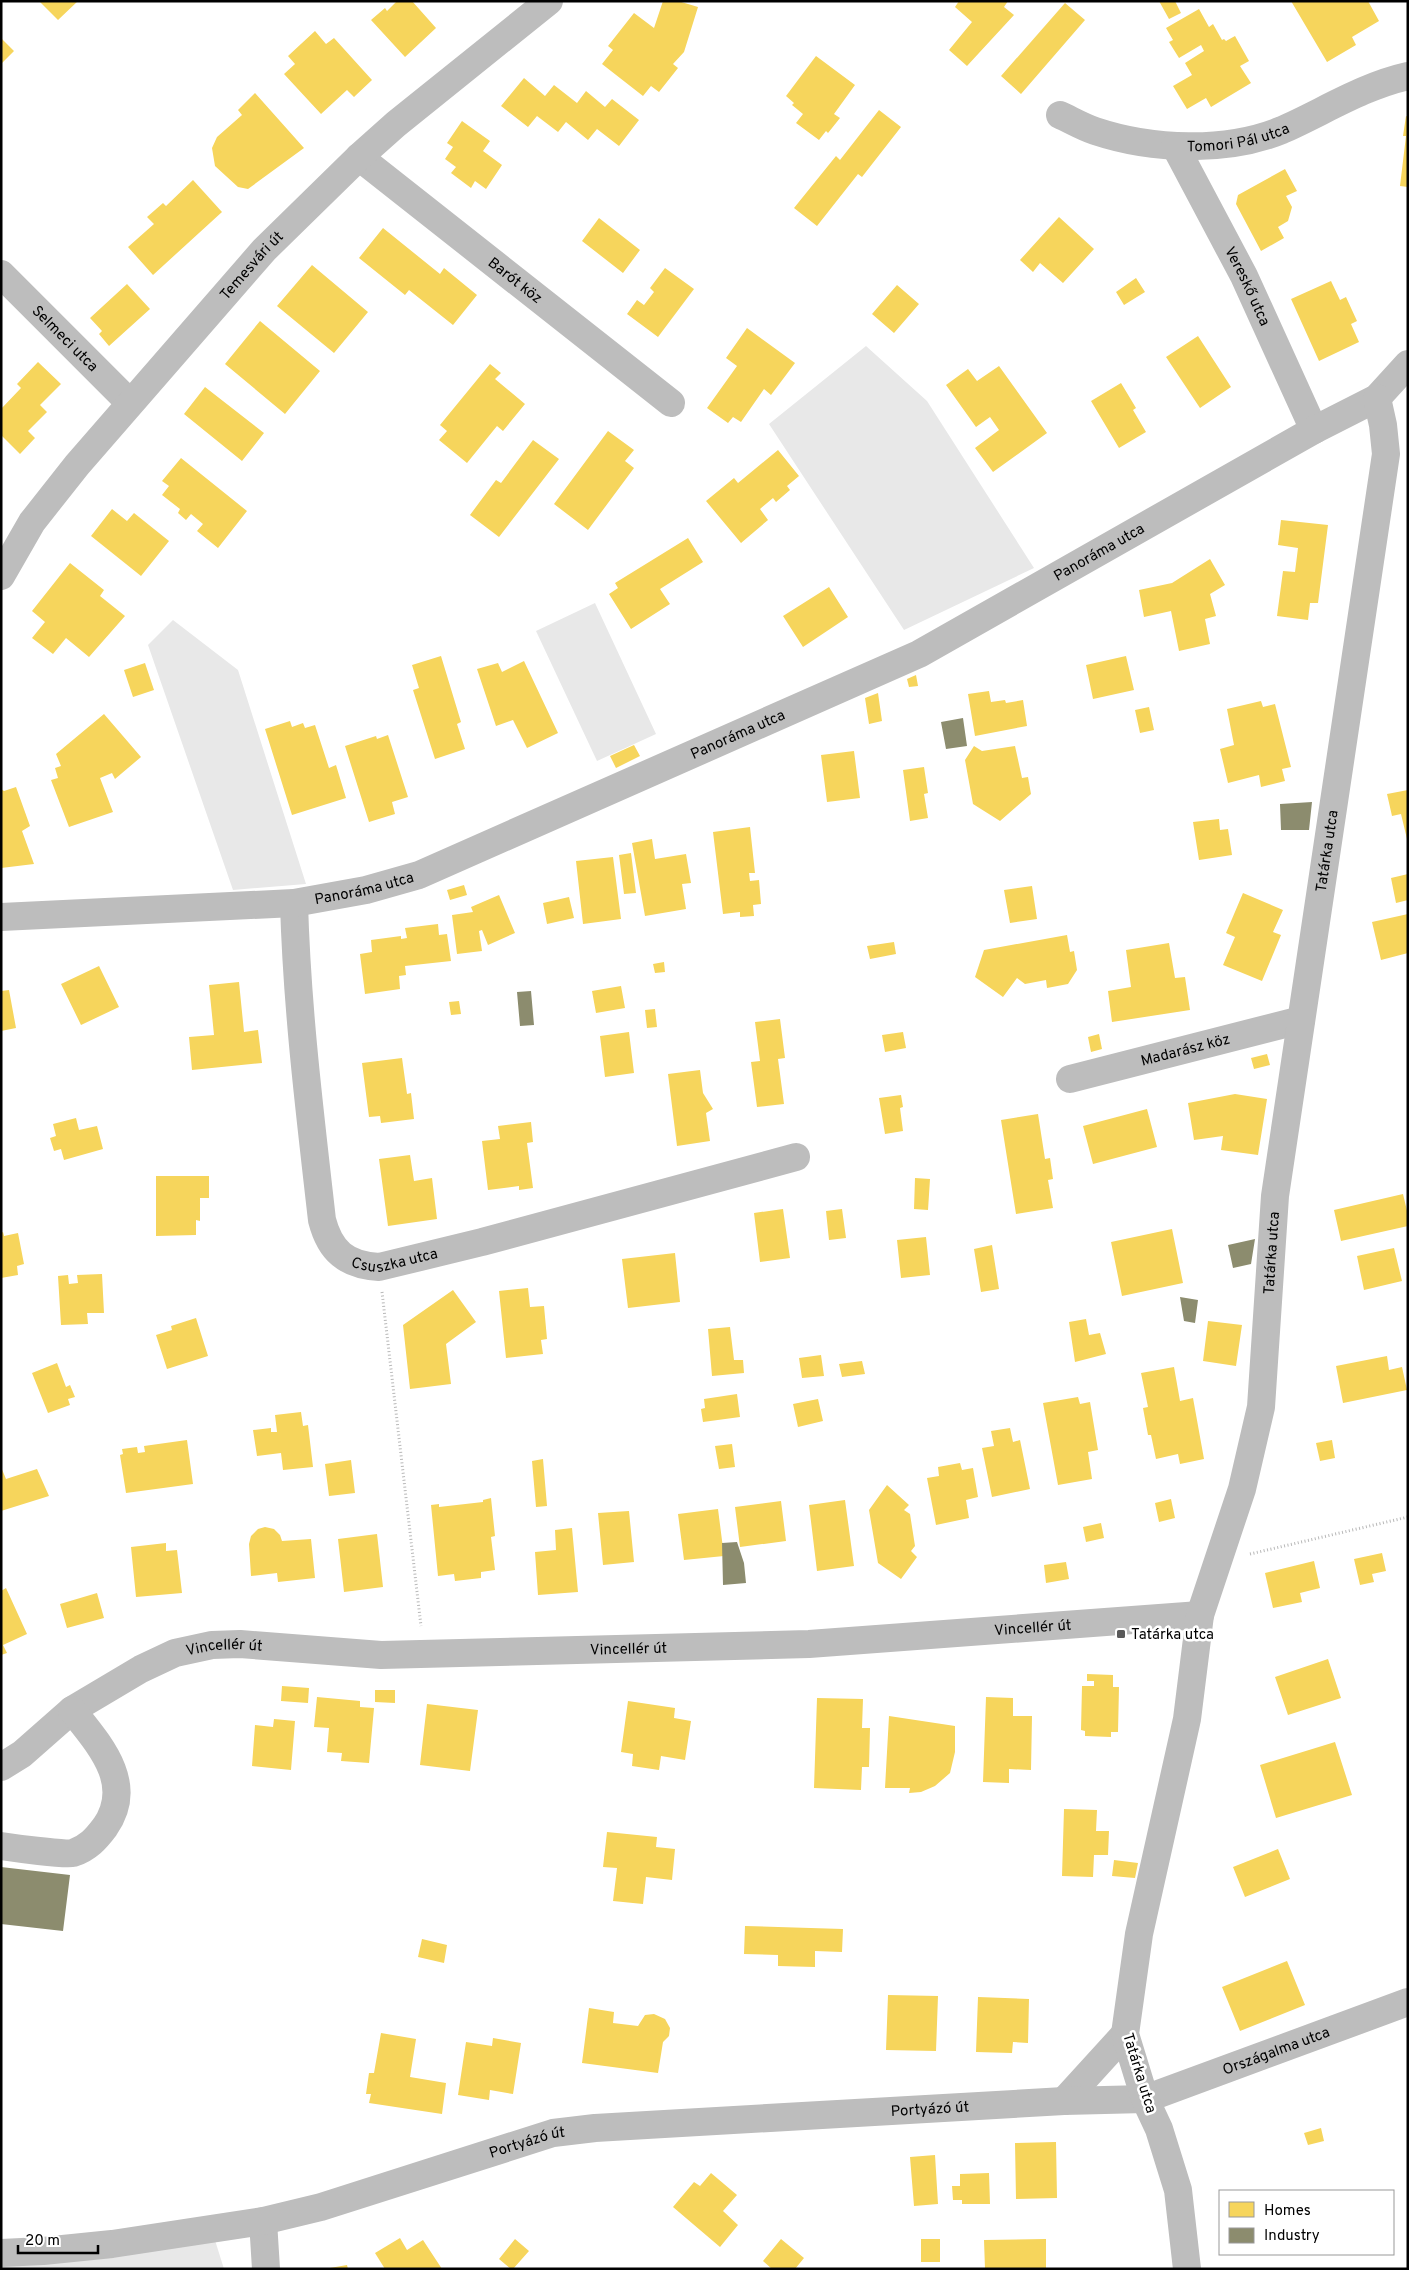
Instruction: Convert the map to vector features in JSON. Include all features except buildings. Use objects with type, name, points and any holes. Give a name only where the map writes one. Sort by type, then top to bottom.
[{"type":"street","name":"Temesvári út","points":[[1,576],[32,522],[130,403],[264,250],[359,157],[396,124],[549,1]]},
{"type":"street","name":"Tomori Pál utca","points":[[1060,115],[1094,131],[1175,146],[1213,146],[1247,142],[1281,130],[1345,99],[1394,79],[1408,76]]},
{"type":"street","name":"Vereskő utca","points":[[1175,146],[1244,276],[1314,430]]},
{"type":"street","name":"Barót köz","points":[[359,157],[671,403]]},
{"type":"street","name":"Selmeci utca","points":[[1,274],[130,403]]},
{"type":"street","name":"Panoráma utca","points":[[1,917],[294,903],[366,890],[419,875],[919,654],[1314,430],[1377,398],[1408,364]]},
{"type":"street","name":"Tatárka utca","points":[[1187,2269],[1178,2190],[1159,2128],[1145,2099],[1125,2034],[1139,1934],[1187,1719],[1200,1615],[1242,1489],[1261,1407],[1275,1196],[1386,454],[1383,425],[1377,398]]},
{"type":"street","name":"Csuszka utca","points":[[294,903],[296,972],[302,1045],[322,1220],[327,1238],[335,1250],[364,1266],[379,1267],[482,1242],[796,1156]]},
{"type":"street","name":"Madarász köz","points":[[1070,1079],[1301,1020]]},
{"type":"street","name":"Vincellér út","points":[[1,1767],[22,1754],[72,1710],[141,1669],[175,1653],[212,1645],[240,1644],[381,1655],[425,1655],[809,1644],[1200,1615]]},
{"type":"street","points":[[1,1846],[72,1854],[94,1842],[111,1819],[117,1792],[113,1768],[103,1749],[72,1710]]},
{"type":"street","name":"Országalma utca","points":[[1145,2099],[1408,2002]]},
{"type":"street","points":[[1064,2102],[1125,2034]]},
{"type":"street","name":"Portyázó út","points":[[1,2253],[112,2244],[263,2221],[321,2207],[553,2133],[595,2128],[1145,2099]]},
{"type":"street","points":[[263,2221],[266,2269]]},
{"type":"path","points":[[379,1267],[425,1655]]},
{"type":"path","points":[[1220,1554],[1241,1556],[1408,1517]]},
{"type":"shaded area","points":[[866,346],[927,401],[1034,568],[904,630],[769,424]]},
{"type":"shaded area","points":[[595,603],[656,734],[597,761],[536,631]]},
{"type":"shaded area","points":[[173,620],[238,670],[306,884],[233,890],[148,645]]},
{"type":"shaded area","points":[[214,2237],[224,2269],[1,2269],[1,2260]]},
{"type":"place","name":"Tatárka utca","points":[[1121,1634]]}]
